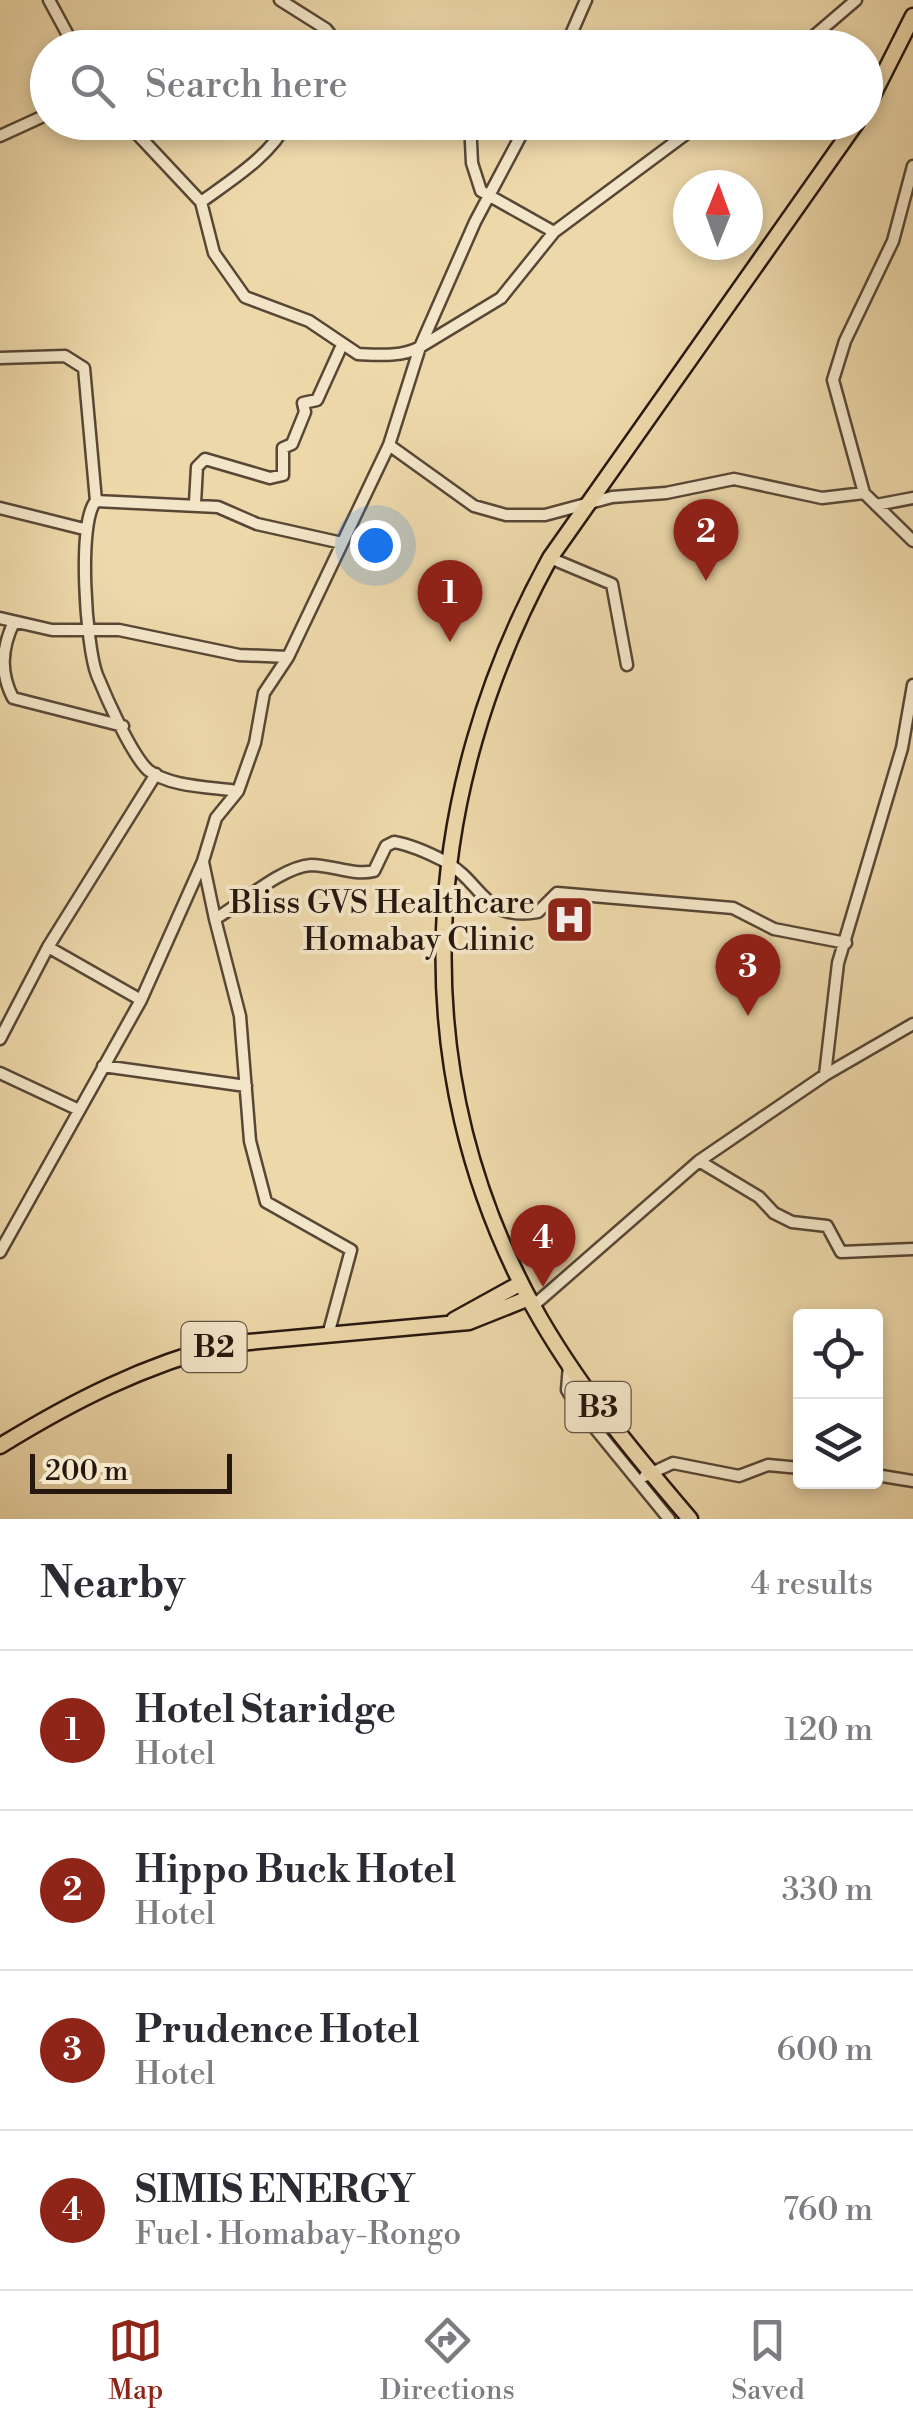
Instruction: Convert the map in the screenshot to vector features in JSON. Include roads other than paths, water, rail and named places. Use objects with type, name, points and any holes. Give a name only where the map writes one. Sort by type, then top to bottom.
[{"type":"highway","points":[[883,76],[913,19]]},
{"type":"highway","points":[[522,1283],[492,1217],[457,1100],[444,998],[448,863],[464,769],[510,635],[580,508],[844,140]]},
{"type":"highway","name":"B3","points":[[522,1283],[568,1366],[645,1476],[690,1519]]},
{"type":"highway","name":"B2","points":[[449,1323],[522,1283]]},
{"type":"highway","name":"B2","points":[[0,1446],[99,1388],[144,1368],[227,1344],[418,1330],[470,1322],[531,1302]]},
{"type":"street","points":[[50,0],[66,30]]},
{"type":"street","points":[[280,0],[327,30]]},
{"type":"street","points":[[573,30],[586,0]]},
{"type":"street","points":[[821,30],[856,0]]},
{"type":"street","points":[[0,136],[30,122]]},
{"type":"street","points":[[143,140],[202,202],[214,253],[245,297],[310,321],[358,354],[409,353],[501,298],[554,232],[678,140]]},
{"type":"street","points":[[202,202],[235,178],[275,140]]},
{"type":"street","points":[[472,140],[478,185],[490,196],[554,232]]},
{"type":"street","points":[[0,1252],[141,1000],[203,861],[216,818],[238,791],[255,742],[264,693],[288,657],[389,445],[439,296],[519,140]]},
{"type":"street","points":[[913,166],[892,241],[845,340],[833,380],[864,494],[913,541]]},
{"type":"street","points":[[195,503],[198,467],[205,459],[270,478],[283,475],[282,448],[292,444],[305,412],[303,403],[317,400],[342,345]]},
{"type":"street","points":[[0,358],[65,356],[88,375],[96,501],[84,529],[95,672],[123,726],[144,764],[156,774],[238,791]]},
{"type":"street","points":[[389,445],[480,509],[506,516],[580,508],[612,497],[666,494],[734,479],[822,498],[864,494]]},
{"type":"street","points":[[876,504],[913,498]]},
{"type":"street","points":[[96,501],[195,503],[271,528],[342,543]]},
{"type":"street","points":[[0,508],[84,529]]},
{"type":"street","points":[[550,558],[612,584],[627,665]]},
{"type":"street","points":[[0,618],[52,630],[118,630],[239,655],[288,657]]},
{"type":"street","points":[[14,622],[2,646],[0,671],[13,698],[123,726]]},
{"type":"street","points":[[825,1075],[829,1013],[902,748],[913,685]]},
{"type":"street","points":[[0,1040],[48,947],[156,774]]},
{"type":"street","points":[[216,919],[247,894],[267,888],[295,868],[318,865],[374,871],[386,846],[394,842],[448,863],[485,902],[504,911],[538,912],[557,893],[635,898],[733,908],[774,929],[846,943]]},
{"type":"street","points":[[203,861],[240,1016],[250,1141],[266,1202],[351,1250],[328,1334]]},
{"type":"street","points":[[48,947],[141,1000]]},
{"type":"street","points":[[531,1302],[699,1161],[825,1075],[913,1024]]},
{"type":"street","points":[[103,1066],[246,1086]]},
{"type":"street","points":[[0,1073],[79,1110]]},
{"type":"street","points":[[699,1161],[759,1197],[774,1214],[792,1222],[824,1225],[841,1252],[913,1248]]},
{"type":"street","points":[[670,1519],[645,1476],[680,1463],[700,1471],[739,1476],[768,1466],[793,1468]]},
{"type":"street","points":[[883,1476],[913,1481]]},
{"type":"place","name":"Hippo Buck Hotel","points":[[706,581]]},
{"type":"place","name":"Hotel Staridge","points":[[450,642]]},
{"type":"place","name":"Bliss GVS Healthcare Homabay Clinic","points":[[570,920]]},
{"type":"place","name":"Prudence Hotel","points":[[748,1016]]},
{"type":"place","name":"SIMIS ENERGY","points":[[543,1287]]}]
